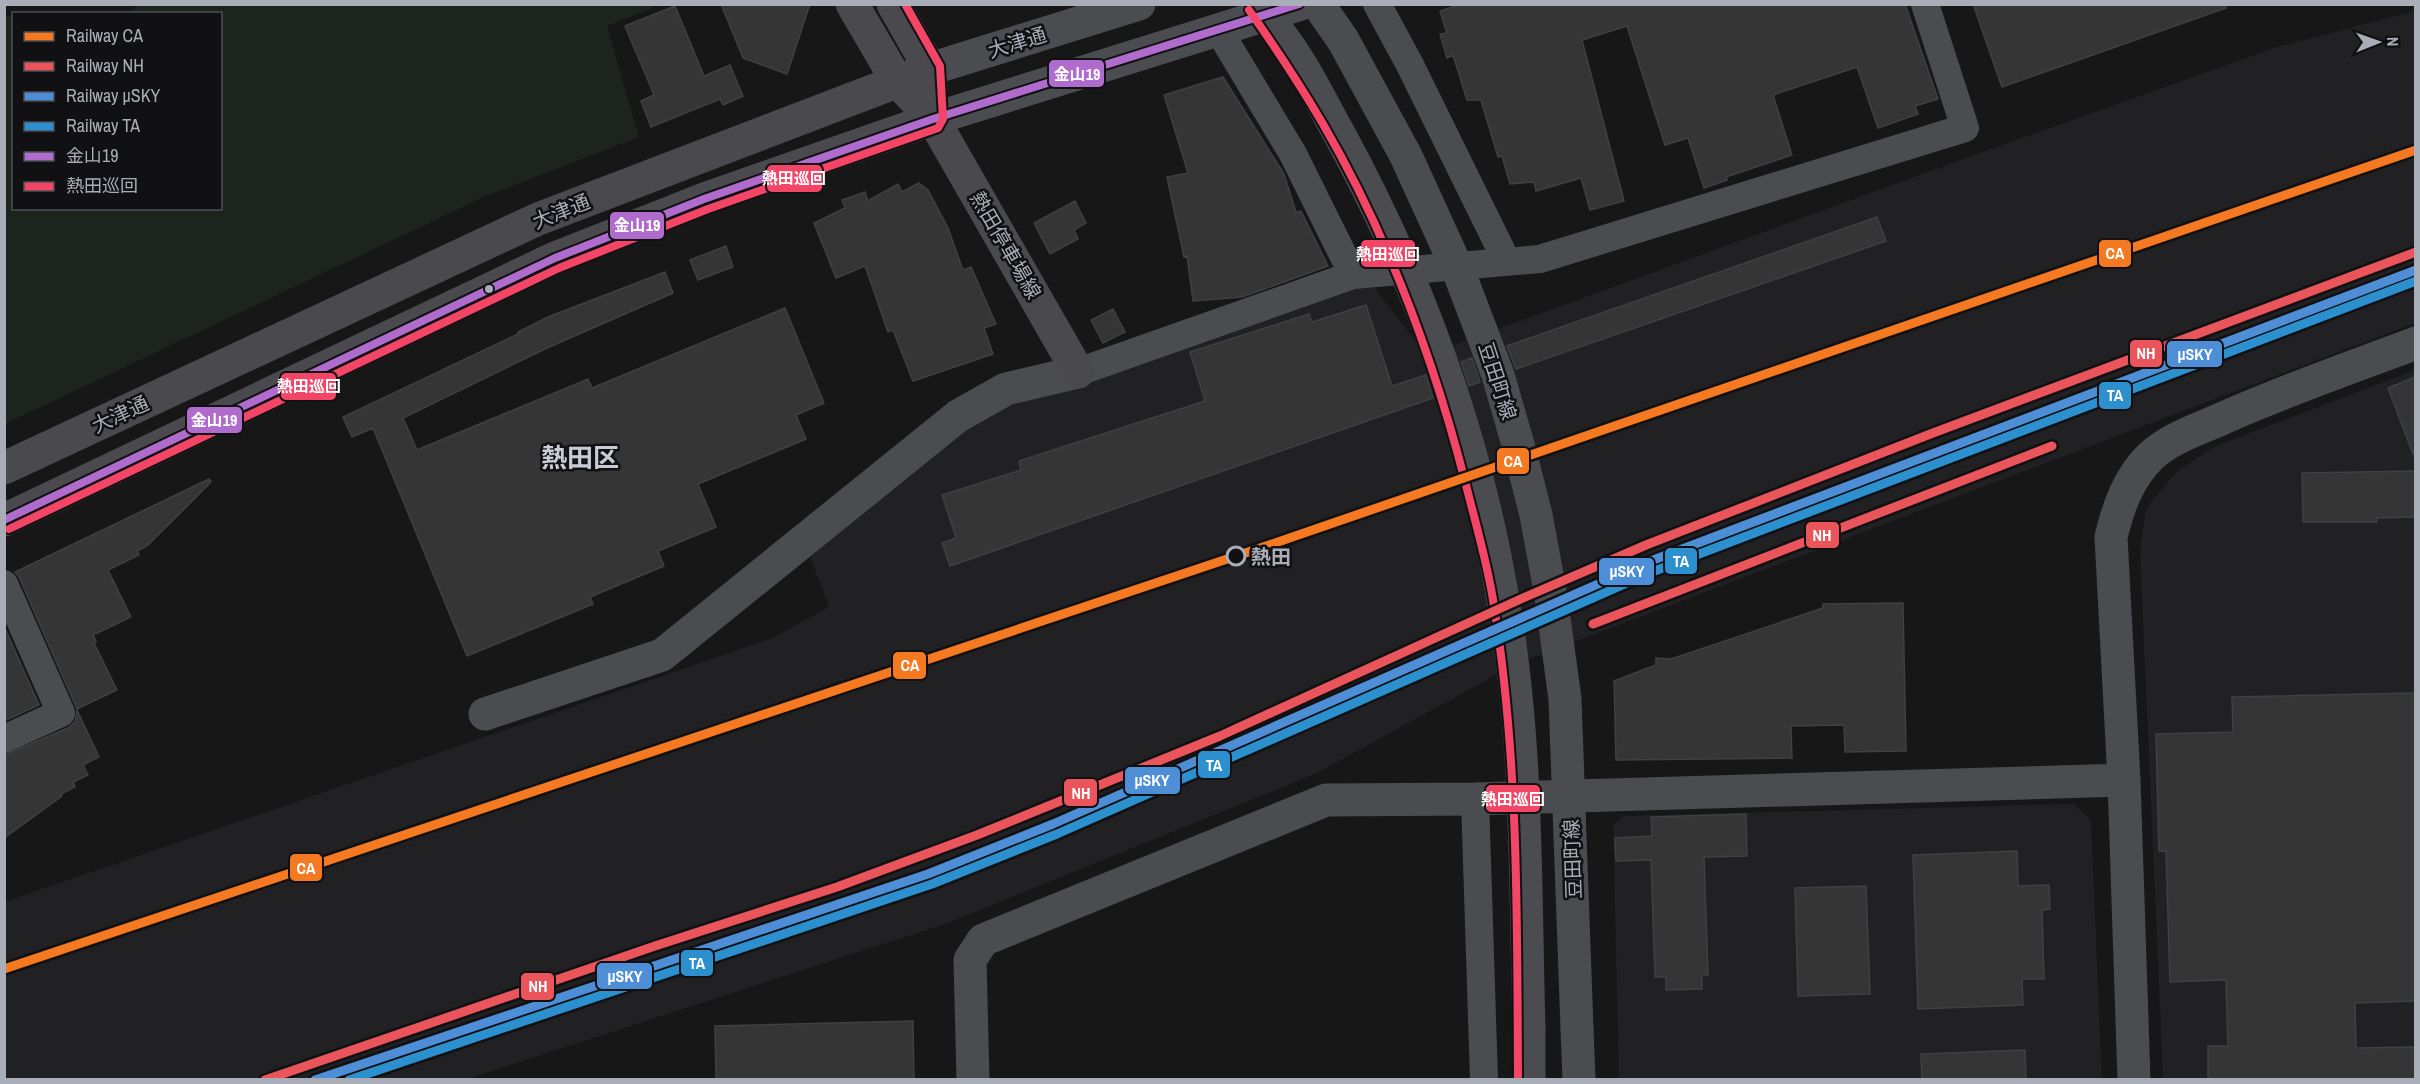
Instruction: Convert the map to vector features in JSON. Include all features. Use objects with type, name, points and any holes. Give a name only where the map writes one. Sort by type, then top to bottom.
[{"type":"main road","name":"熱田停車場線","points":[[852,4],[897,81],[933,119],[1078,372]]},
{"type":"main road","name":"熱田停車場線","points":[[892,4],[930,69],[933,119]]},
{"type":"main road","name":"大津通","points":[[4,468],[538,219],[930,69]]},
{"type":"main road","name":"大津通","points":[[4,520],[555,258],[704,199],[933,119]]},
{"type":"street","name":"大津通","points":[[930,69],[1139,4]]},
{"type":"street","points":[[1258,4],[1296,57],[1362,177],[1412,281],[1452,391],[1473,465],[1505,612],[1516,703],[1524,819],[1529,1080]]},
{"type":"street","name":"大津通","points":[[933,119],[1301,4]]},
{"type":"street","name":"豆田町線","points":[[1318,4],[1343,40],[1416,177],[1462,281],[1498,375],[1520,448],[1551,596],[1565,699],[1579,1080]]},
{"type":"street","points":[[1377,4],[1415,75],[1506,260]]},
{"type":"street","points":[[485,714],[662,655],[957,416],[1006,389],[1078,372],[1353,275],[1506,260],[1540,259],[1965,128],[1925,4]]},
{"type":"street","points":[[1218,29],[1293,154],[1353,275]]},
{"type":"street","points":[[2134,1080],[2124,780],[2111,537],[2118,509],[2130,483],[2151,456],[2179,438],[2245,408],[2415,343]]},
{"type":"street","points":[[4,584],[61,713],[4,739]]},
{"type":"street","points":[[973,1080],[970,960],[982,940],[1326,800],[1475,799],[2124,780]]},
{"type":"street","points":[[1475,799],[1484,1080]]},
{"type":"shaded area","points":[[139,5],[652,5],[652,8],[607,26],[639,137],[486,196],[5,424],[5,16],[12,16],[12,210],[222,210],[222,12],[129,12]]},
{"type":"shaded area","points":[[2415,11],[2415,323],[1516,664],[1315,774],[945,924],[467,1079],[5,1080],[4,902],[770,639],[829,607],[810,557],[985,414],[1371,284],[1427,355],[2277,47]]},
{"type":"shaded area","points":[[2415,370],[2415,1079],[2163,1079],[2140,553],[2145,514],[2149,504],[2178,471],[2213,447]]},
{"type":"shaded area","points":[[2074,804],[2091,820],[2102,1079],[1619,1079],[1613,826],[1623,816]]},
{"type":"building","points":[[721,4],[810,4],[787,74],[743,58]]},
{"type":"building","points":[[1462,4],[1905,4],[1938,99],[1915,106],[1918,114],[1878,128],[1857,67],[1773,95],[1792,155],[1726,177],[1727,180],[1704,188],[1688,138],[1665,145],[1627,26],[1582,40],[1624,201],[1590,210],[1581,178],[1536,191],[1534,182],[1510,184],[1502,156],[1498,157],[1481,100],[1467,100],[1453,55],[1447,58],[1440,34],[1447,33],[1440,11]]},
{"type":"building","points":[[1973,4],[2226,4],[2226,8],[2002,87]]},
{"type":"building","points":[[675,6],[704,76],[730,65],[743,96],[723,105],[720,99],[651,127],[641,101],[654,95],[625,26]]},
{"type":"building","points":[[1223,77],[1284,174],[1296,212],[1301,211],[1328,266],[1242,297],[1193,301],[1187,256],[1184,257],[1167,177],[1188,173],[1164,95]]},
{"type":"building","points":[[919,183],[928,190],[948,228],[963,270],[971,267],[996,324],[984,328],[993,354],[913,381],[893,330],[888,332],[865,266],[836,278],[814,223],[845,208],[842,200],[865,192],[868,201],[898,184],[902,192]]},
{"type":"building","points":[[1075,201],[1086,223],[1074,230],[1078,239],[1050,254],[1034,223]]},
{"type":"building","points":[[1877,217],[1886,241],[1516,369],[1507,346]]},
{"type":"building","points":[[726,246],[733,267],[698,280],[690,260]]},
{"type":"building","points":[[665,272],[673,293],[547,348],[403,418],[417,450],[588,379],[592,388],[785,308],[824,403],[796,415],[806,439],[698,484],[716,527],[658,551],[664,566],[590,597],[593,604],[467,656],[373,428],[352,437],[343,417],[518,334],[548,317]]},
{"type":"building","points":[[1366,305],[1392,386],[1426,375],[1433,398],[950,566],[942,543],[956,538],[942,495],[1021,470],[1019,461],[1205,401],[1190,352],[1309,314],[1312,322]]},
{"type":"building","points":[[1113,309],[1125,332],[1103,343],[1091,320]]},
{"type":"building","points":[[1472,358],[1480,382],[1469,386],[1461,362]]},
{"type":"building","points":[[2415,377],[2415,454],[2413,454],[2388,388]]},
{"type":"building","points":[[2415,471],[2415,517],[2376,518],[2377,522],[2303,522],[2302,473]]},
{"type":"building","points":[[209,479],[211,482],[147,546],[137,551],[139,555],[108,570],[131,617],[93,635],[96,642],[94,643],[117,690],[77,709],[15,572]]},
{"type":"building","points":[[1903,603],[1906,751],[1845,752],[1844,725],[1791,726],[1792,758],[1616,760],[1614,681],[1656,665],[1656,658],[1671,659],[1823,608],[1823,604]]},
{"type":"building","points":[[4,626],[39,705],[4,721]]},
{"type":"building","points":[[2415,693],[2415,1001],[2355,1003],[2356,1048],[2415,1047],[2415,1080],[2208,1080],[2208,1046],[2228,1046],[2226,980],[2170,982],[2166,851],[2159,851],[2156,734],[2233,732],[2232,697]]},
{"type":"building","points":[[77,710],[99,757],[83,765],[88,775],[73,782],[75,787],[61,794],[62,796],[4,838],[4,755],[68,728],[75,722]]},
{"type":"building","points":[[1746,814],[1747,856],[1704,857],[1708,975],[1702,975],[1702,989],[1666,990],[1666,977],[1655,977],[1651,860],[1616,861],[1615,838],[1652,836],[1651,817]]},
{"type":"building","points":[[2017,851],[2018,886],[2049,885],[2050,909],[2042,910],[2044,979],[2022,979],[2023,1005],[1918,1009],[1913,855]]},
{"type":"building","points":[[1866,886],[1870,994],[1798,996],[1795,888]]},
{"type":"building","points":[[913,1021],[914,1080],[716,1080],[715,1026]]},
{"type":"building","points":[[2025,1050],[2026,1080],[1922,1080],[1921,1054]]},
{"type":"rail line","name":"CA","points":[[4,969],[1275,543],[2416,150]]},
{"type":"rail line","name":"NH","points":[[265,1080],[655,946],[837,887],[977,835],[1220,736],[1523,598],[1646,545],[1933,433],[2416,252]]},
{"type":"rail line","name":"μSKY","points":[[315,1080],[928,874],[1053,824],[1648,562],[2416,270]]},
{"type":"rail line","name":"TA","points":[[349,1080],[932,884],[1057,834],[1652,572],[2416,281]]},
{"type":"rail line","name":"NH","points":[[1593,624],[2052,446]]},
{"type":"transit line","name":"熱田巡回","points":[[9,529],[559,268],[708,209],[938,128],[943,119],[940,66],[905,4]]},
{"type":"transit line","name":"金山19","points":[[4,520],[555,258],[704,199],[933,119],[1299,4]]},
{"type":"transit line","name":"熱田巡回","points":[[1249,10],[1323,124],[1388,254],[1424,345],[1453,438],[1482,545],[1502,665],[1512,783],[1517,902],[1518,1080]]},
{"type":"place","name":"熱田","points":[[1236,556]]},
{"type":"district","name":"熱田区","points":[[580,457]]}]
